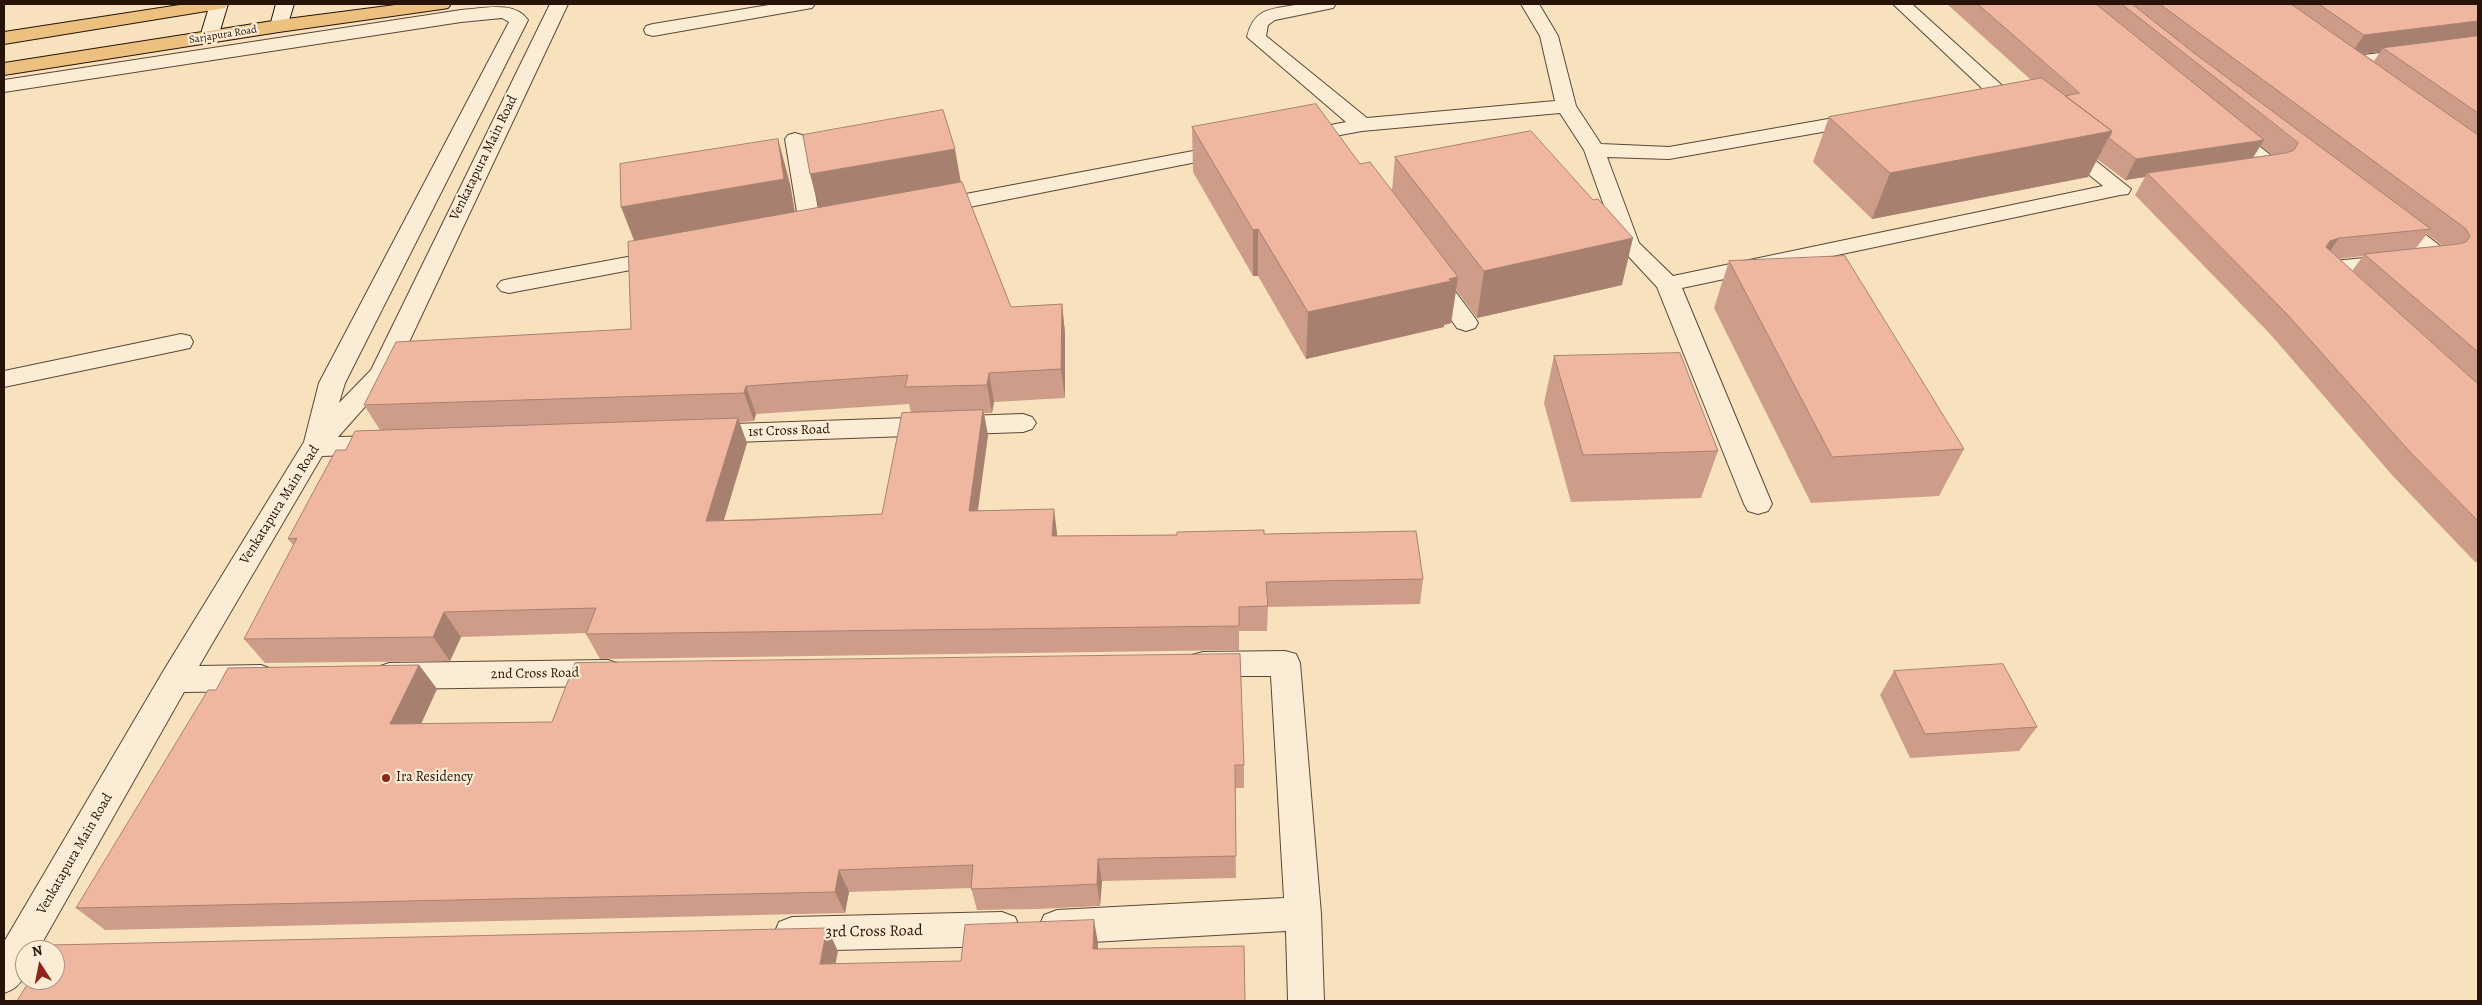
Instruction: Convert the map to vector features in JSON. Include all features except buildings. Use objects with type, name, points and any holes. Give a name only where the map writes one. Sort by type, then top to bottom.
[{"type":"main road","points":[[4,38],[219,4]]},
{"type":"main road","name":"Sarjapura Road","points":[[4,69],[279,26],[442,4]]},
{"type":"street","points":[[208,37],[219,4]]},
{"type":"street","points":[[279,26],[285,4]]},
{"type":"street","name":"Venkatapura Main Road","points":[[27,940],[175,679],[314,447],[381,374],[559,4]]},
{"type":"street","points":[[652,30],[806,4]]},
{"type":"street","points":[[1327,4],[1269,16],[1259,23],[1256,37],[1362,125]]},
{"type":"street","points":[[1530,4],[1549,36],[1566,106],[1594,150],[1629,245],[1668,284],[1758,504]]},
{"type":"street","points":[[1902,4],[2008,100],[1952,103]]},
{"type":"street","points":[[4,86],[462,16],[505,12],[519,20],[332,383],[314,447],[414,444]]},
{"type":"street","points":[[2371,80],[2340,58],[2478,47]]},
{"type":"street","points":[[917,211],[1264,143],[1329,139],[1362,125],[1566,106]]},
{"type":"street","points":[[1594,150],[1669,152],[1883,115]]},
{"type":"street","points":[[2211,116],[2272,166],[2234,172]]},
{"type":"street","points":[[1668,284],[2129,188],[2045,130]]},
{"type":"street","points":[[795,139],[811,230]]},
{"type":"street","points":[[2353,295],[2324,269],[2440,257],[2373,205]]},
{"type":"street","points":[[509,286],[684,254]]},
{"type":"street","points":[[1419,259],[1466,323]]},
{"type":"street","points":[[4,379],[180,342]]},
{"type":"street","name":"1st Cross Road","points":[[684,434],[1023,423]]},
{"type":"street","points":[[1176,664],[1285,663],[1303,914],[1306,1001]]},
{"type":"street","name":"2nd Cross Road","points":[[363,676],[631,672]]},
{"type":"street","points":[[175,679],[284,678]]},
{"type":"street","name":"3rd Cross Road","points":[[760,934],[1038,928],[1303,914]]},
{"type":"place","name":"Ira Residency","points":[[386,778]]}]
